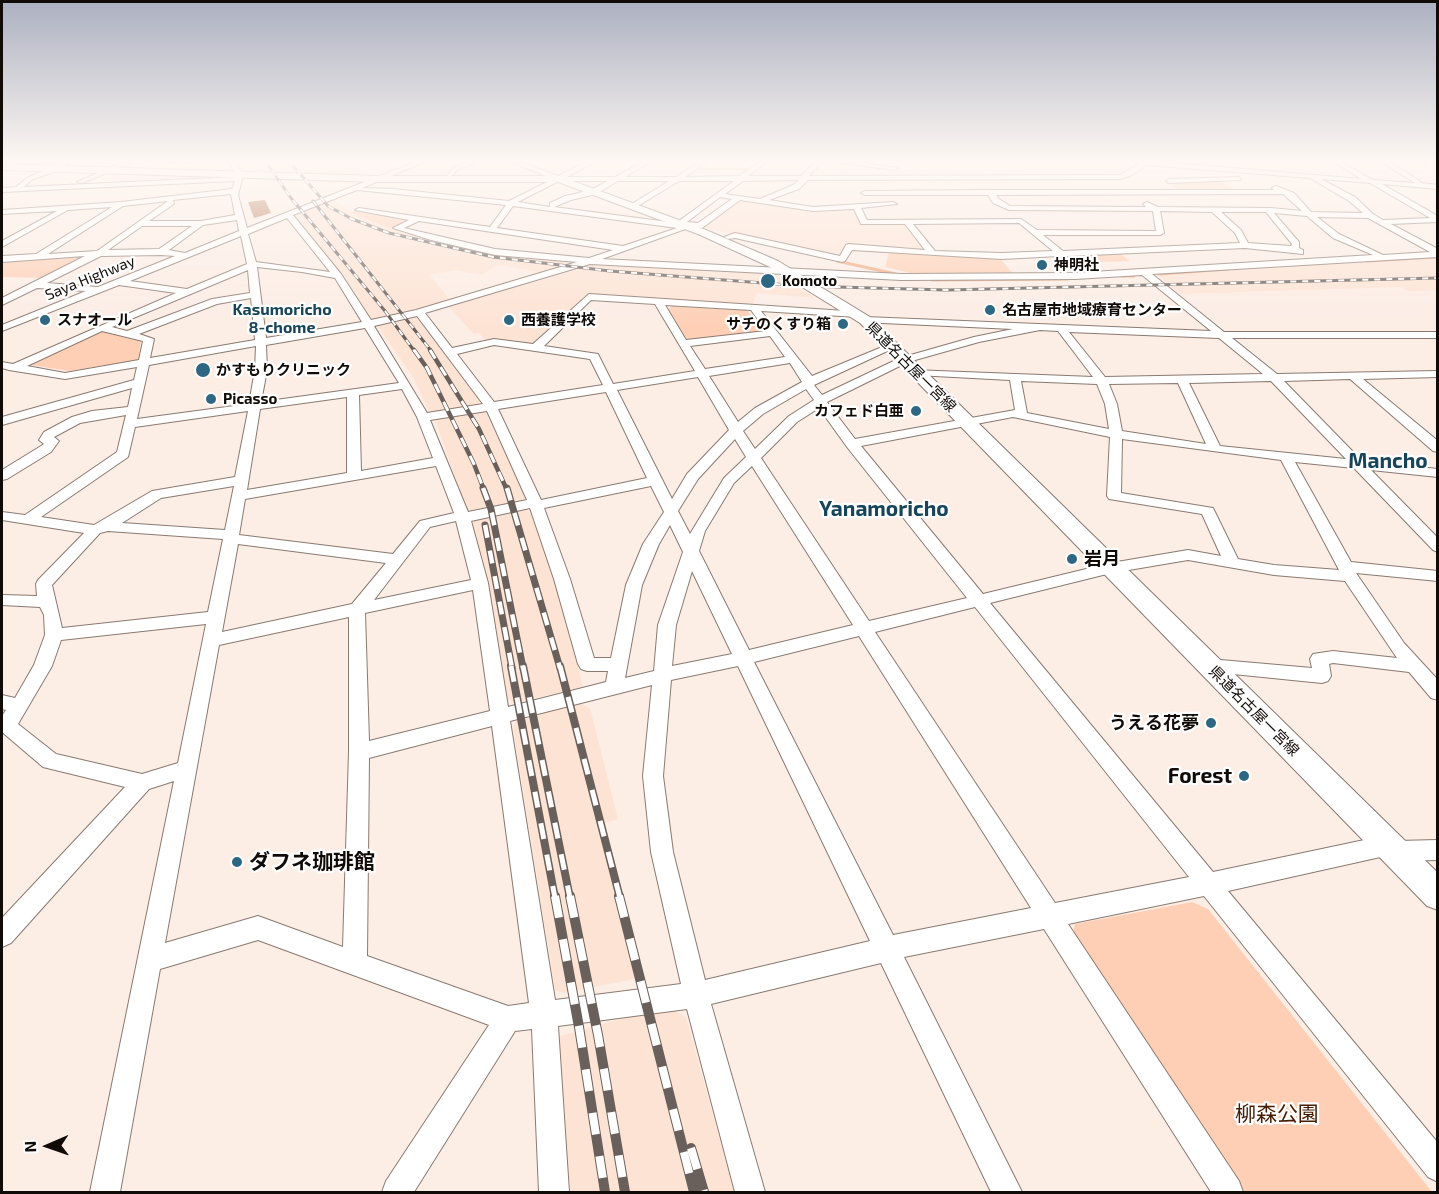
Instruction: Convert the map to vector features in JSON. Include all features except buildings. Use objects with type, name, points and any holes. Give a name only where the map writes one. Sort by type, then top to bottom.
[{"type":"main road","name":"県道名古屋一宮線","points":[[660,217],[702,232],[789,273],[861,317],[1437,895]]},
{"type":"street","points":[[2,244],[50,217]]},
{"type":"street","points":[[36,257],[101,217]]},
{"type":"street","points":[[2,302],[7,297],[99,253],[150,217]]},
{"type":"street","points":[[105,1192],[241,488],[261,370],[261,342],[251,264],[242,217]]},
{"type":"street","name":"Saya Highway","points":[[2,328],[185,256],[243,224],[276,217]]},
{"type":"street","points":[[290,217],[338,276],[406,385],[423,417],[462,517],[480,583],[544,1014],[554,1192]]},
{"type":"street","points":[[402,217],[491,232],[624,249]]},
{"type":"street","points":[[491,232],[502,217]]},
{"type":"street","points":[[625,217],[699,226],[712,217]]},
{"type":"street","points":[[629,217],[680,224]]},
{"type":"street","points":[[2,365],[65,376],[368,324],[419,312],[590,261],[624,249],[680,224],[690,217]]},
{"type":"street","points":[[861,217],[864,222],[1021,221],[1069,260]]},
{"type":"street","points":[[1158,217],[1160,233],[1174,247],[1210,268]]},
{"type":"street","points":[[1221,217],[1238,232],[1245,245]]},
{"type":"street","points":[[1274,217],[1296,244],[1294,249]]},
{"type":"street","points":[[1312,217],[1336,236],[1382,257]]},
{"type":"street","points":[[1371,217],[1437,254]]},
{"type":"street","points":[[417,219],[397,228],[465,246],[590,261],[901,277],[1087,275],[1437,254]]},
{"type":"street","points":[[906,220],[932,253]]},
{"type":"street","points":[[1381,222],[1437,220]]},
{"type":"street","points":[[1128,221],[1135,232]]},
{"type":"street","points":[[1148,222],[1159,222]]},
{"type":"street","points":[[161,252],[201,223]]},
{"type":"street","points":[[140,224],[243,224]]},
{"type":"street","points":[[702,232],[901,277]]},
{"type":"street","points":[[1035,232],[1160,233]]},
{"type":"street","points":[[728,237],[735,235],[842,259],[849,247],[884,258],[918,277]]},
{"type":"street","points":[[465,246],[475,241]]},
{"type":"street","points":[[884,258],[932,253],[1002,256],[1245,245],[1294,249],[1319,261]]},
{"type":"street","points":[[2,259],[99,253],[161,252],[185,256]]},
{"type":"street","points":[[1002,256],[1020,277]]},
{"type":"street","points":[[836,262],[855,275]]},
{"type":"street","points":[[2,373],[101,327],[190,292],[251,264],[338,276]]},
{"type":"street","points":[[1078,268],[1087,275]]},
{"type":"street","points":[[1144,272],[1275,378],[1437,547]]},
{"type":"street","points":[[117,282],[190,292]]},
{"type":"street","points":[[36,285],[100,289]]},
{"type":"street","points":[[131,333],[215,301],[254,295]]},
{"type":"street","points":[[535,348],[589,297],[1062,330],[1222,335],[1437,335]]},
{"type":"street","points":[[659,303],[736,430],[1228,1192]]},
{"type":"street","points":[[754,308],[793,359],[820,402],[852,444],[1437,1167]]},
{"type":"street","points":[[419,312],[491,406],[535,504],[562,579],[587,664],[616,665]]},
{"type":"street","points":[[28,520],[123,454],[149,339],[101,327]]},
{"type":"street","points":[[614,688],[616,665],[634,585],[651,544],[692,477],[736,430],[759,411],[808,383],[978,339],[1037,328]]},
{"type":"street","points":[[1062,330],[1102,381],[1111,404],[1116,434],[1114,496],[1208,511],[1232,563]]},
{"type":"street","points":[[684,343],[773,333]]},
{"type":"street","points":[[450,352],[494,342],[594,356],[1007,1192]]},
{"type":"street","points":[[423,417],[793,359]]},
{"type":"street","points":[[750,1192],[696,995],[662,852],[653,776],[667,626],[698,531],[729,481],[794,419],[864,377],[903,360],[1015,376],[1102,381],[1437,374]]},
{"type":"street","points":[[852,444],[1022,412],[1015,376]]},
{"type":"street","points":[[1353,376],[1437,448]]},
{"type":"street","points":[[1182,380],[1215,449]]},
{"type":"street","points":[[2,421],[140,381]]},
{"type":"street","points":[[130,424],[406,385]]},
{"type":"street","points":[[353,394],[354,476]]},
{"type":"street","points":[[2,476],[46,449],[53,441],[45,440],[49,435],[76,420],[134,410]]},
{"type":"street","points":[[1014,414],[1116,434],[1215,449],[1437,473]]},
{"type":"street","points":[[1286,457],[1348,572],[1413,666],[1437,693]]},
{"type":"street","points":[[142,783],[50,761],[6,725],[11,704],[43,666],[54,635],[52,615],[46,602],[44,584],[101,528],[157,495],[354,476],[440,461]]},
{"type":"street","points":[[355,962],[359,752],[357,610],[425,524],[655,482]]},
{"type":"street","points":[[2,516],[101,528],[231,537],[397,559]]},
{"type":"street","points":[[359,752],[663,675],[866,629],[1112,568],[1188,555],[1274,570],[1437,576]]},
{"type":"street","points":[[212,640],[480,583]]},
{"type":"street","points":[[2,600],[46,602]]},
{"type":"street","points":[[54,635],[216,617]]},
{"type":"street","points":[[1209,666],[1322,676],[1319,659],[1326,658],[1413,666]]},
{"type":"street","points":[[2,935],[142,783],[186,769]]},
{"type":"street","points":[[150,960],[258,928],[508,1019],[696,995],[886,949],[1391,848],[1437,850]]},
{"type":"street","points":[[397,1192],[508,1019]]},
{"type":"shaded area","points":[[296,217],[360,217],[391,229],[430,240],[477,250],[576,263],[545,273],[498,265],[481,275],[455,270],[430,275],[450,300],[372,319],[342,273]]},
{"type":"shaded area","points":[[714,217],[859,217],[861,222],[903,222],[925,250],[848,245],[840,257],[700,227]]},
{"type":"shaded area","points":[[1437,258],[1437,290],[1410,292],[1401,287],[1180,294],[1157,275]]},
{"type":"shaded area","name":"西養護学校","points":[[596,264],[772,273],[816,298],[757,293],[752,306],[586,295],[533,343],[527,345],[486,341],[479,333],[474,334],[448,306]]},
{"type":"shaded area","points":[[415,315],[462,374],[480,401],[478,404],[429,411],[413,377],[377,325]]},
{"type":"shaded area","points":[[485,411],[526,498],[523,502],[474,511],[466,510],[435,419]]},
{"type":"shaded area","points":[[525,510],[532,513],[560,595],[583,687],[515,703],[508,699],[488,581],[472,523],[475,520]]},
{"type":"shaded area","points":[[579,703],[590,708],[618,819],[605,823],[644,977],[563,993],[555,990],[513,727],[516,721]]},
{"type":"shaded area","points":[[666,1006],[686,1017],[734,1192],[568,1192],[557,1042],[560,1036]]},
{"type":"green space","points":[[360,217],[410,219],[391,229]]},
{"type":"green space","points":[[889,252],[999,257],[1014,275],[919,275],[885,267]]},
{"type":"green space","points":[[1118,252],[1130,261],[1077,263],[1068,255]]},
{"type":"green space","points":[[86,255],[44,278],[2,277],[2,261]]},
{"type":"green space","points":[[672,306],[747,310],[762,331],[693,341],[687,339],[668,309]]},
{"type":"green space","points":[[102,330],[141,341],[138,360],[69,371],[31,365],[35,361]]},
{"type":"green space","name":"柳森公園","points":[[1192,902],[1208,909],[1432,1192],[1242,1192],[1073,934],[1075,924]]},
{"type":"waterway","points":[[1367,261],[1438,257]]},
{"type":"waterway","points":[[837,261],[896,274]]},
{"type":"waterway","points":[[1159,274],[1229,269]]},
{"type":"waterway","points":[[1122,276],[1134,276]]},
{"type":"waterway","points":[[932,280],[1068,279]]},
{"type":"railway","points":[[307,217],[385,311],[415,352]]},
{"type":"railway","points":[[325,217],[432,352]]},
{"type":"railway","points":[[348,217],[389,233],[493,257],[610,271],[801,286],[947,290],[1438,278]]},
{"type":"railway","points":[[414,350],[427,368],[474,464],[484,490]]},
{"type":"railway","points":[[430,350],[479,429],[507,490]]},
{"type":"railway","points":[[483,488],[491,509],[523,668]]},
{"type":"railway","points":[[507,488],[560,668]]},
{"type":"railway","points":[[485,525],[512,668]]},
{"type":"railway","points":[[511,666],[555,898]]},
{"type":"railway","points":[[523,666],[570,898]]},
{"type":"railway","points":[[560,666],[620,898]]},
{"type":"railway","points":[[555,896],[579,1027],[605,1192]]},
{"type":"railway","points":[[570,896],[598,1035],[625,1192]]},
{"type":"railway","points":[[619,896],[694,1192]]},
{"type":"railway","points":[[691,1148],[704,1192]]},
{"type":"place","name":"神明社","points":[[1042,265]]},
{"type":"place","name":"Komoto","points":[[768,281]]},
{"type":"place","name":"名古屋市地域療育センター","points":[[990,310]]},
{"type":"place","name":"スナオール","points":[[45,320]]},
{"type":"place","name":"西養護学校","points":[[509,320]]},
{"type":"place","name":"サチのくすり箱","points":[[843,324]]},
{"type":"place","name":"かすもりクリニック","points":[[203,370]]},
{"type":"place","name":"Picasso","points":[[211,399]]},
{"type":"place","name":"カフェド白亜","points":[[916,411]]},
{"type":"place","name":"岩月","points":[[1072,559]]},
{"type":"place","name":"うえる花夢","points":[[1211,723]]},
{"type":"place","name":"Forest","points":[[1244,776]]},
{"type":"place","name":"ダフネ珈琲館","points":[[237,862]]},
{"type":"district","name":"Kasumoricho 8-chome","points":[[282,319]]},
{"type":"district","name":"Mancho","points":[[1388,461]]},
{"type":"district","name":"Yanamoricho","points":[[884,509]]}]
